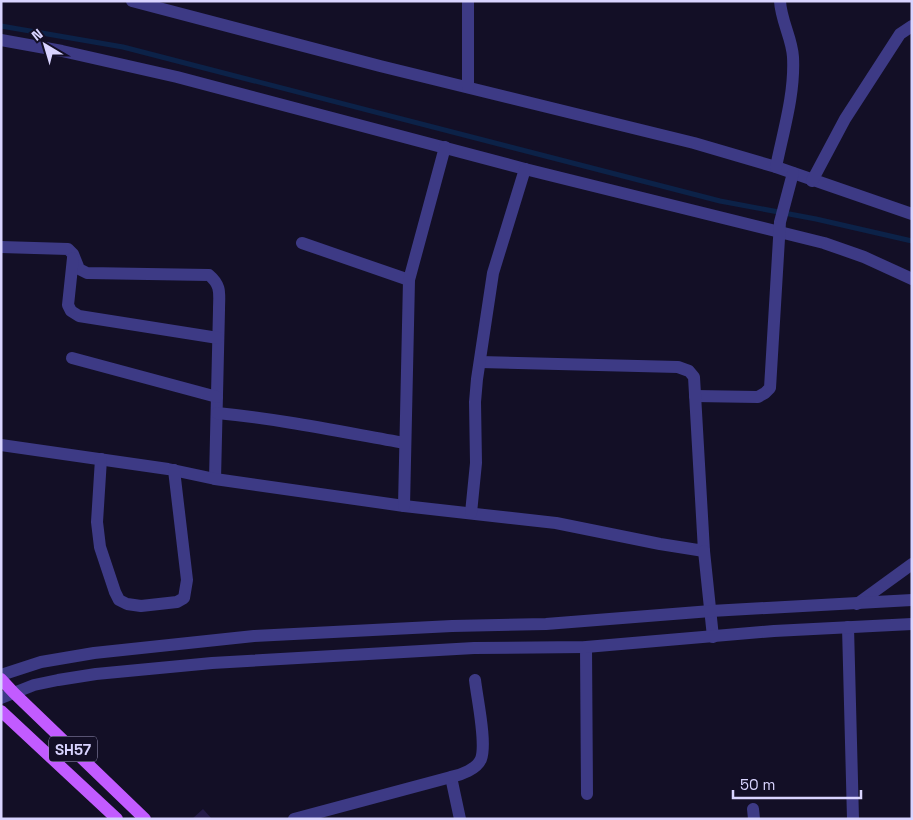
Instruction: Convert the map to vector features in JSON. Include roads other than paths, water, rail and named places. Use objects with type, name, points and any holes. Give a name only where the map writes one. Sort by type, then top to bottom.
[{"type":"main road","name":"SH57","points":[[1,679],[145,819]]},
{"type":"main road","name":"SH57","points":[[1,711],[117,819]]},
{"type":"street","points":[[132,1],[361,61],[694,143],[776,168],[791,179],[812,181],[912,214]]},
{"type":"street","points":[[468,1],[468,87]]},
{"type":"street","points":[[776,168],[792,86],[793,67],[791,39],[783,18],[780,1]]},
{"type":"street","points":[[812,181],[845,119],[895,41],[900,34],[912,26]]},
{"type":"street","points":[[1,40],[62,51],[177,77],[525,169],[780,228],[864,257],[912,279]]},
{"type":"street","points":[[404,506],[409,280],[445,147]]},
{"type":"street","points":[[471,513],[476,463],[475,402],[493,273],[525,169]]},
{"type":"street","points":[[695,396],[758,397],[770,388],[780,228],[791,179]]},
{"type":"street","points":[[302,243],[409,280]]},
{"type":"street","points":[[1,247],[68,249],[74,254],[79,269],[87,273],[209,275],[216,282],[219,289],[215,479]]},
{"type":"street","points":[[74,254],[68,305],[71,312],[79,316],[218,338]]},
{"type":"street","points":[[72,358],[217,397]]},
{"type":"street","points":[[480,362],[678,367],[689,372],[694,377],[704,551],[713,633]]},
{"type":"street","points":[[217,413],[298,423],[405,443]]},
{"type":"street","points":[[1,445],[174,470],[215,479],[404,506],[556,523],[704,551]]},
{"type":"street","points":[[101,459],[97,522],[100,547],[119,600],[134,605],[177,602],[184,598],[187,580],[174,470]]},
{"type":"street","points":[[857,604],[912,564]]},
{"type":"street","points":[[1,698],[34,685],[58,680],[185,665],[272,659],[468,636],[546,624],[912,600]]},
{"type":"street","points":[[1,675],[41,662],[94,653],[254,636],[468,636],[586,647],[713,633],[912,624]]},
{"type":"street","points":[[848,627],[854,819]]},
{"type":"street","points":[[586,647],[587,794]]},
{"type":"street","points":[[294,819],[451,777],[473,768],[481,761],[483,746],[475,680]]},
{"type":"street","points":[[451,777],[460,819]]},
{"type":"waterway","points":[[1,26],[123,47],[720,201],[816,219],[912,241]]}]
